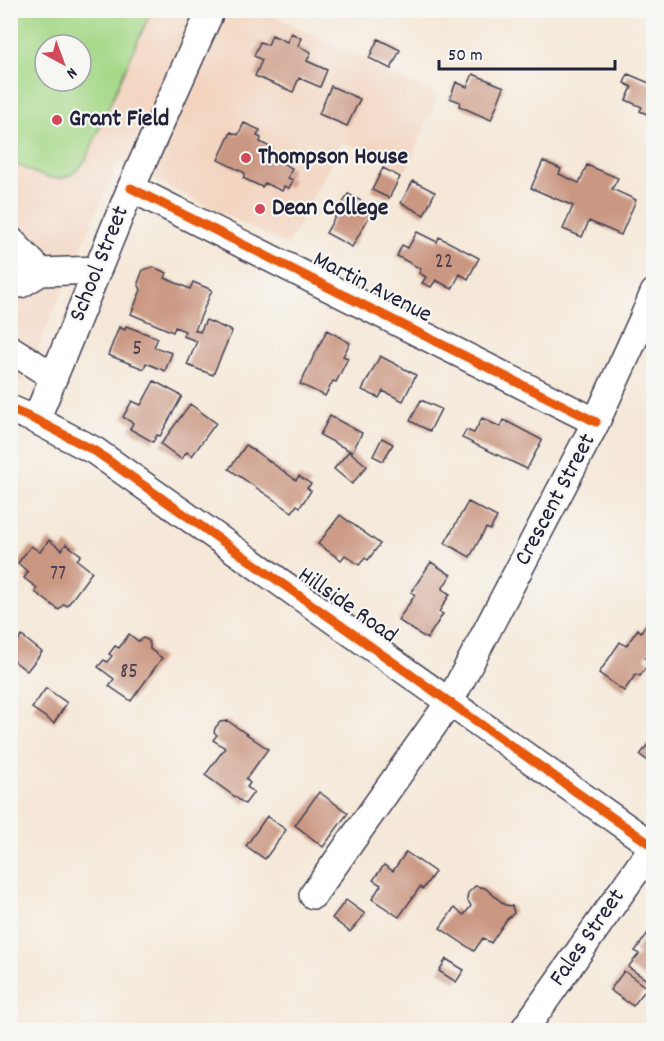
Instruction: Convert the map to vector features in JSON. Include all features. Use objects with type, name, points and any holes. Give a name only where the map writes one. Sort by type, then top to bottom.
[{"type":"street","name":"School Street","points":[[36,420],[131,188],[211,10]]},
{"type":"street","name":"Martin Avenue","points":[[131,188],[596,422]]},
{"type":"street","points":[[10,240],[41,272]]},
{"type":"street","points":[[10,282],[21,284],[41,272],[97,270]]},
{"type":"street","name":"Crescent Street","points":[[313,895],[449,704],[596,422],[654,293]]},
{"type":"street","points":[[10,350],[54,377]]},
{"type":"street","name":"Hillside Road","points":[[10,409],[95,451],[653,847]]},
{"type":"street","name":"Fales Street","points":[[524,1030],[653,847]]},
{"type":"shaded area","name":"Dean College","points":[[11,11],[265,11],[438,96],[406,171],[342,141],[288,246],[118,162],[23,382],[11,380]]},
{"type":"green space","name":"Grant Field","points":[[11,10],[151,11],[86,159],[69,176],[51,178],[11,162]]},
{"type":"building","points":[[291,33],[301,38],[298,46],[311,52],[307,61],[327,70],[320,87],[299,78],[293,92],[255,76],[262,60],[254,56],[260,42],[268,45],[272,35],[287,42]]},
{"type":"building","points":[[378,39],[400,50],[391,69],[369,58]]},
{"type":"building","points":[[473,74],[504,87],[491,120],[459,106],[460,102],[450,98],[456,82],[467,87]]},
{"type":"building","points":[[628,74],[654,85],[654,117],[640,111],[642,107],[626,100],[632,87],[624,83]]},
{"type":"building","points":[[331,86],[360,99],[347,126],[319,114]]},
{"type":"building","name":"Thompson House","points":[[244,123],[260,130],[257,136],[261,138],[260,142],[272,148],[268,156],[292,168],[288,178],[293,180],[289,188],[284,186],[282,191],[265,183],[262,187],[243,178],[245,173],[218,160],[231,132],[238,135]]},
{"type":"building","points":[[543,161],[561,169],[559,174],[579,183],[587,165],[618,178],[612,189],[636,200],[621,235],[589,221],[582,237],[563,229],[573,206],[531,188]]},
{"type":"building","points":[[383,168],[400,177],[389,198],[372,190]]},
{"type":"building","points":[[413,181],[435,192],[424,215],[401,203]]},
{"type":"building","points":[[348,194],[374,208],[352,247],[326,233]]},
{"type":"building","points":[[417,232],[437,242],[439,237],[479,258],[468,279],[460,274],[452,289],[436,280],[431,287],[422,283],[426,277],[419,273],[421,269],[397,256],[402,245],[408,248]]},
{"type":"building","points":[[153,267],[167,273],[165,278],[190,289],[193,282],[212,290],[195,330],[200,332],[206,320],[232,331],[213,375],[187,365],[197,341],[183,336],[185,331],[175,327],[173,332],[131,314],[141,290],[138,283],[143,270]]},
{"type":"building","points":[[126,326],[158,338],[154,347],[172,353],[165,371],[146,363],[144,369],[108,355],[119,327],[125,330]]},
{"type":"building","points":[[327,330],[350,343],[343,356],[348,358],[336,382],[333,381],[325,396],[300,384]]},
{"type":"building","points":[[380,356],[416,375],[403,401],[383,391],[379,398],[362,390]]},
{"type":"building","points":[[154,381],[182,396],[160,436],[157,435],[153,442],[130,429],[133,423],[123,417],[132,401],[141,405]]},
{"type":"building","points":[[421,400],[441,409],[430,431],[410,421]]},
{"type":"building","points":[[190,404],[216,423],[192,456],[187,452],[181,459],[161,444]]},
{"type":"building","points":[[330,416],[362,433],[352,452],[320,435]]},
{"type":"building","points":[[482,418],[500,427],[504,420],[542,440],[527,469],[462,438],[466,430],[474,433]]},
{"type":"building","points":[[382,438],[393,444],[383,461],[373,456]]},
{"type":"building","points":[[246,445],[296,480],[299,476],[311,484],[307,488],[311,491],[300,507],[297,505],[292,512],[229,469]]},
{"type":"building","points":[[349,451],[367,466],[352,484],[334,469]]},
{"type":"building","points":[[468,502],[497,517],[490,530],[486,528],[470,557],[445,543]]},
{"type":"building","points":[[340,515],[380,544],[368,560],[365,558],[359,565],[345,555],[341,560],[318,544]]},
{"type":"building","points":[[49,540],[62,550],[66,544],[81,555],[77,560],[92,572],[67,606],[64,604],[59,610],[35,592],[37,588],[24,578],[28,572],[18,563],[31,546],[40,552]]},
{"type":"building","points":[[431,562],[451,575],[442,589],[450,594],[439,612],[443,614],[427,639],[398,620],[415,595],[411,592]]},
{"type":"building","points":[[647,623],[654,627],[654,646],[645,658],[650,662],[640,676],[636,674],[624,691],[599,673],[620,642],[626,646],[638,629],[641,632]]},
{"type":"building","points":[[129,634],[138,641],[143,638],[148,640],[150,649],[162,658],[131,701],[109,686],[114,679],[98,667],[104,660],[107,662],[115,646],[119,648]]},
{"type":"building","points":[[22,636],[42,652],[27,671],[10,658],[10,650]]},
{"type":"building","points":[[46,688],[67,703],[54,723],[32,708]]},
{"type":"building","points":[[228,721],[268,749],[246,779],[250,783],[247,787],[254,792],[245,804],[205,775],[225,748],[213,740],[217,735],[214,733],[215,728],[220,722]]},
{"type":"building","points":[[654,736],[654,765],[640,755]]},
{"type":"building","points":[[319,792],[348,813],[323,847],[295,825]]},
{"type":"building","points":[[267,816],[286,830],[265,859],[246,846]]},
{"type":"building","points":[[406,852],[435,872],[423,889],[420,887],[399,917],[372,899],[381,885],[373,880],[384,865],[393,871]]},
{"type":"building","points":[[475,886],[485,888],[505,905],[512,906],[514,913],[507,919],[491,943],[483,938],[474,951],[440,928],[454,908],[464,915],[471,906],[467,899],[468,893]]},
{"type":"building","points":[[346,900],[365,914],[350,932],[332,918]]},
{"type":"building","points":[[648,933],[652,936],[654,933],[654,972],[647,980],[628,967],[639,954],[635,951]]},
{"type":"building","points":[[446,959],[464,970],[456,982],[439,971]]},
{"type":"building","points":[[624,971],[647,988],[633,1006],[610,990]]},
{"type":"cycle path","points":[[131,188],[596,422]]},
{"type":"cycle path","points":[[10,409],[95,451],[654,847]]},
{"type":"place","name":"Grant Field","points":[[57,120]]},
{"type":"place","name":"Thompson House","points":[[246,158]]},
{"type":"place","name":"Dean College","points":[[260,209]]}]
